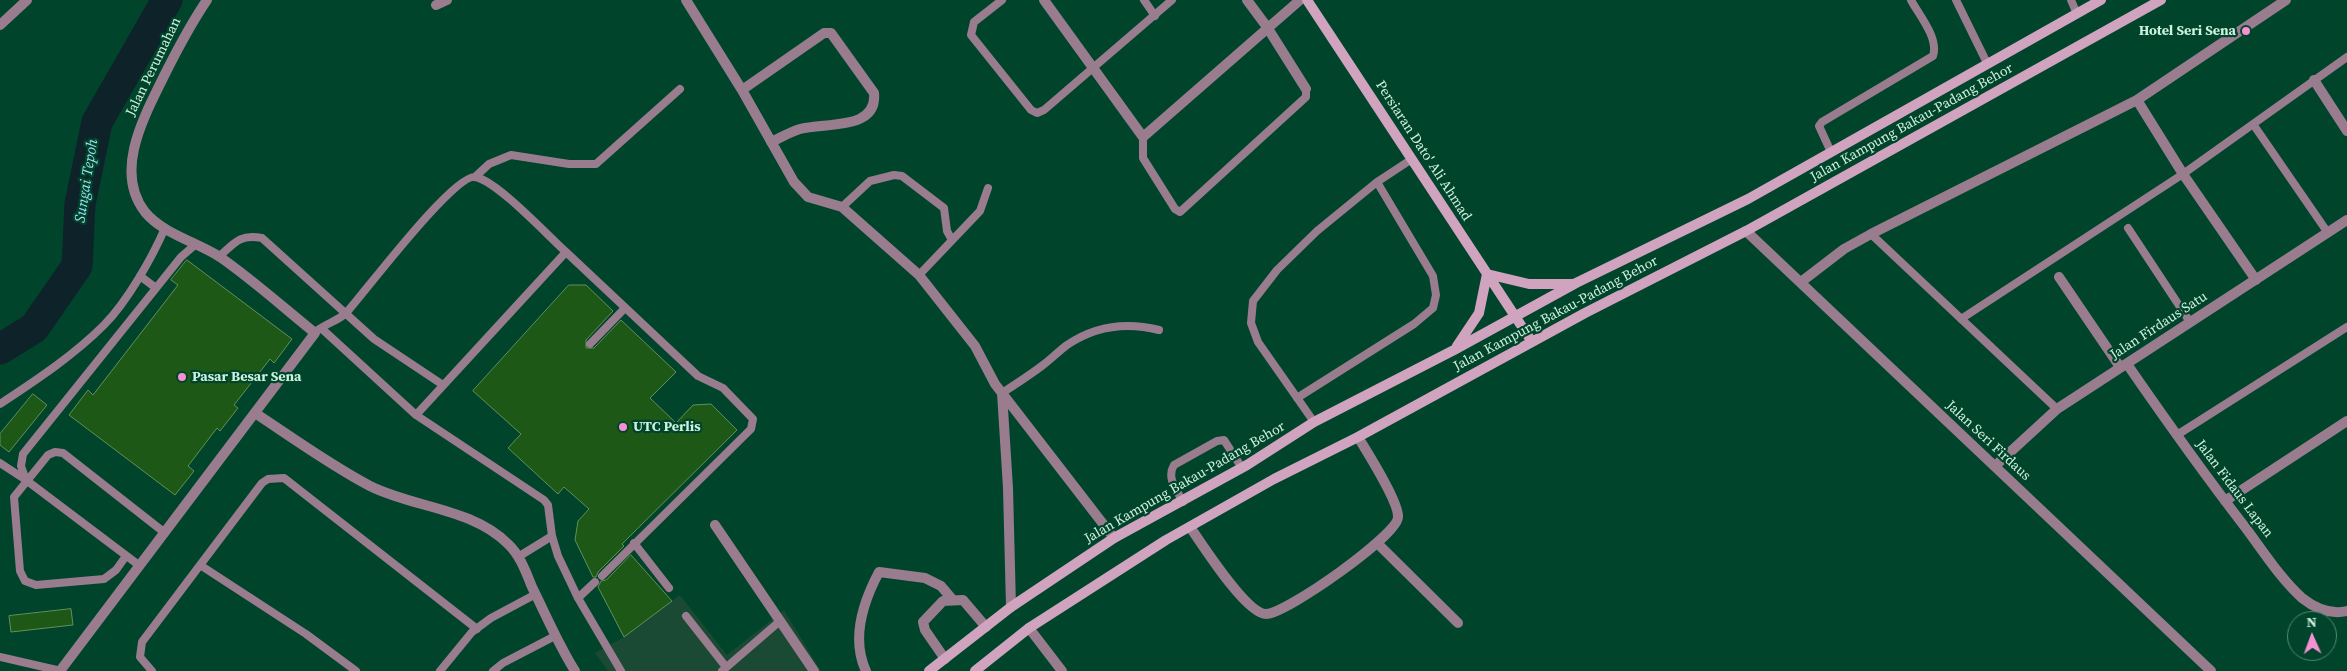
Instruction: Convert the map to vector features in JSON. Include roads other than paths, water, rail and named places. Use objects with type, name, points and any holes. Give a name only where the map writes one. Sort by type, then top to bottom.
[{"type":"street","points":[[0,25],[27,0]]},
{"type":"street","name":"Jalan Perumahan","points":[[207,0],[188,28],[140,124],[133,155],[136,197],[146,213],[165,228],[219,257],[318,331]]},
{"type":"street","points":[[436,5],[447,0]]},
{"type":"street","points":[[686,0],[732,77],[742,90],[794,182],[808,197],[842,207],[919,275],[975,346],[1002,393],[1114,538]]},
{"type":"street","points":[[1044,0],[1143,137],[1300,0]]},
{"type":"street","points":[[1247,0],[1267,27],[1306,89]]},
{"type":"street","name":"Persiaran Dato' Ali Ahmad","points":[[1308,0],[1532,342]]},
{"type":"street","name":"Jalan Kampung Bakau-Padang Behor","points":[[930,671],[1011,608],[1114,538],[1183,502],[1242,468],[1314,422],[1454,350],[1576,283],[1748,199],[2101,0]]},
{"type":"street","name":"Jalan Kampung Bakau-Padang Behor","points":[[975,671],[1029,628],[1166,540],[1274,479],[1746,231],[2161,0]]},
{"type":"street","points":[[1800,282],[1844,249],[1871,234],[2137,100],[2286,0]]},
{"type":"street","points":[[742,90],[824,33],[831,33],[874,93],[875,103],[872,111],[852,122],[799,129],[771,142]]},
{"type":"street","points":[[2314,80],[2347,131]]},
{"type":"street","points":[[2137,100],[2183,174],[2256,280]]},
{"type":"street","name":"Jalan Firdaus Satu","points":[[1995,466],[2057,409],[2347,220]]},
{"type":"street","name":"Jalan Seri Firdaus","points":[[1746,231],[2211,671]]},
{"type":"street","points":[[1454,350],[1479,313],[1487,274],[1528,284],[1576,283]]},
{"type":"street","name":"Jalan Fidaus Lapan","points":[[2059,277],[2225,501],[2297,592],[2320,610],[2335,614],[2347,611]]},
{"type":"street","points":[[61,671],[318,331]]},
{"type":"street","points":[[1002,393],[1008,488],[1011,608]]},
{"type":"street","points":[[255,413],[325,460],[370,486],[399,498],[478,522],[504,540],[518,557],[555,636],[575,671]]},
{"type":"street","points":[[2225,501],[2347,421]]},
{"type":"street","points":[[1190,527],[1215,565],[1253,609],[1266,614],[1305,598],[1377,543],[1397,525],[1399,516],[1386,484],[1358,436]]},
{"type":"street","points":[[715,525],[814,671]]},
{"type":"street","points":[[1377,543],[1458,624]]},
{"type":"street","points":[[866,671],[857,638],[873,582],[879,572],[925,578],[941,586],[952,599]]},
{"type":"street","points":[[945,659],[925,630],[924,622],[943,601],[952,599],[964,600],[986,627]]},
{"type":"street","points":[[1029,628],[1062,671]]},
{"type":"lane","points":[[1002,0],[974,22],[971,35],[1031,110],[1037,113],[1044,110],[1172,0]]},
{"type":"lane","points":[[1144,0],[1155,16]]},
{"type":"lane","points":[[1831,152],[1821,133],[1819,126],[1822,122],[1933,56],[1935,48],[1932,38],[1911,0]]},
{"type":"lane","points":[[1956,0],[1988,63]]},
{"type":"lane","points":[[2071,0],[2077,14]]},
{"type":"lane","points":[[1961,319],[2183,174],[2347,57]]},
{"type":"lane","points":[[475,177],[489,164],[511,155],[569,164],[596,164],[680,89]]},
{"type":"lane","points":[[1143,137],[1143,158],[1174,209],[1180,212],[1306,97],[1306,89]]},
{"type":"lane","points":[[2253,124],[2328,233]]},
{"type":"lane","points":[[1314,422],[1258,342],[1251,323],[1253,301],[1277,270],[1317,231],[1377,182],[1412,159]]},
{"type":"lane","points":[[842,207],[870,181],[883,177],[902,176],[944,208],[947,231],[952,240]]},
{"type":"lane","points":[[602,576],[751,429],[754,423],[752,415],[723,388],[698,376],[494,186],[475,177],[466,178],[442,199],[346,314],[318,331],[416,415],[544,500],[548,505],[552,536],[558,556],[578,598],[621,671]]},
{"type":"lane","points":[[1297,398],[1414,324],[1432,308],[1436,294],[1433,276],[1377,182]]},
{"type":"lane","points":[[919,275],[980,211],[988,188]]},
{"type":"lane","points":[[0,404],[77,350],[106,324],[140,276],[157,248],[165,228]]},
{"type":"lane","points":[[2128,228],[2190,322]]},
{"type":"lane","points":[[1871,234],[2057,409]]},
{"type":"lane","points":[[219,257],[238,239],[250,235],[262,238],[374,339],[443,385]]},
{"type":"lane","points":[[26,480],[21,466],[23,454],[181,257],[196,244]]},
{"type":"lane","points":[[416,415],[566,252]]},
{"type":"lane","points":[[140,276],[156,288]]},
{"type":"lane","points":[[590,344],[625,308]]},
{"type":"lane","points":[[1002,393],[1068,345],[1095,330],[1126,325],[1140,325],[1159,330]]},
{"type":"lane","points":[[2176,435],[2347,328]]},
{"type":"lane","points":[[1183,502],[1170,478],[1171,470],[1174,465],[1200,450],[1216,441],[1224,440],[1242,468]]},
{"type":"lane","points":[[126,556],[116,570],[104,578],[36,585],[25,581],[20,571],[14,502],[16,492],[48,455],[55,452],[63,453],[165,533]]},
{"type":"lane","points":[[0,463],[26,480],[140,566]]},
{"type":"lane","points":[[152,671],[140,657],[142,642],[262,483],[268,480],[284,478],[477,629]]},
{"type":"lane","points":[[518,557],[552,536]]},
{"type":"lane","points":[[634,543],[669,588]]},
{"type":"lane","points":[[200,565],[306,634],[356,671]]},
{"type":"lane","points":[[578,598],[595,582]]},
{"type":"lane","points":[[440,671],[455,651],[477,629],[491,618],[536,594]]},
{"type":"lane","points":[[686,616],[724,669],[780,621]]},
{"type":"lane","points":[[493,671],[503,663],[555,636]]},
{"type":"lane","points":[[0,657],[61,671]]},
{"type":"waterway","name":"Sungai Tepoh","points":[[0,349],[34,328],[77,266],[80,204],[97,122],[167,0]]},
{"type":"place","name":"Hotel Seri Sena","points":[[2246,31]]},
{"type":"place","name":"Pasar Besar Sena","points":[[182,377]]},
{"type":"place","name":"UTC Perlis","points":[[623,427]]}]
